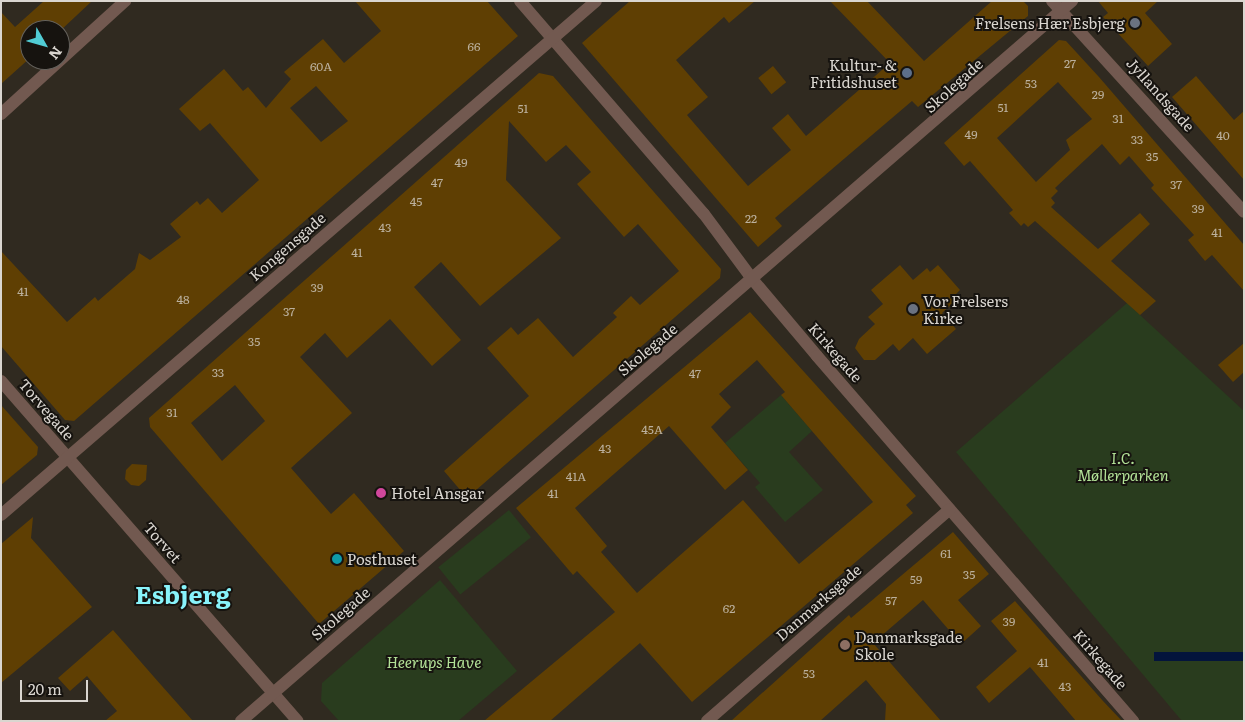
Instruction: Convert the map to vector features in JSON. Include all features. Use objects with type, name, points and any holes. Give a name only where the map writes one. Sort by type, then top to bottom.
[{"type":"street","points":[[1,114],[125,1]]},
{"type":"street","name":"Kongensgade","points":[[1,515],[596,1]]},
{"type":"street","name":"Jyllandsgade","points":[[1052,1],[1067,6],[1244,212]]},
{"type":"street","name":"Kirkegade","points":[[523,5],[704,214],[753,280],[1133,721]]},
{"type":"street","name":"Skolegade","points":[[242,721],[333,640],[753,280],[1067,6]]},
{"type":"street","name":"Torvegade","points":[[1,381],[68,458]]},
{"type":"street","name":"Torvet","points":[[68,458],[274,693]]},
{"type":"street","name":"Danmarksgade","points":[[706,721],[950,509]]},
{"type":"street","points":[[274,693],[298,721]]},
{"type":"green space","name":"I.C. Møllerparken","points":[[1127,303],[1244,411],[1244,721],[1182,721],[956,452]]},
{"type":"green space","points":[[781,395],[812,431],[789,452],[823,490],[785,522],[755,487],[760,483],[725,443]]},
{"type":"green space","points":[[509,510],[531,537],[460,594],[438,567]]},
{"type":"green space","name":"Heerups Have","points":[[440,580],[517,671],[458,721],[339,721],[321,701],[322,683]]},
{"type":"water","points":[[1154,652],[1244,652],[1244,661],[1154,661]]},
{"type":"building","points":[[44,1],[92,1],[70,22],[70,20],[23,20]]},
{"type":"building","points":[[355,1],[487,1],[518,36],[74,421],[65,420],[1,346],[1,251],[67,322],[95,297],[98,301],[135,269],[139,253],[150,260],[181,237],[170,224],[197,201],[200,205],[208,198],[222,213],[259,180],[210,123],[200,131],[179,109],[224,69],[243,91],[248,87],[266,108],[291,79],[284,72],[323,39],[344,63],[381,31]],"holes":[[[316,86],[348,121],[321,142],[290,108]]]},
{"type":"building","points":[[630,1],[755,1],[729,23],[724,17],[676,60],[708,97],[687,115],[748,186],[791,150],[772,128],[788,114],[806,136],[890,63],[830,1],[867,1],[924,61],[992,1],[1023,1],[1028,6],[1028,16],[918,107],[912,101],[838,164],[775,218],[782,226],[758,247],[582,43]]},
{"type":"building","points":[[1098,1],[1158,1],[1145,13],[1172,44],[1148,66],[1103,17],[1108,13]]},
{"type":"building","points":[[1,12],[15,27],[20,23],[20,67],[1,84]]},
{"type":"building","points":[[1059,40],[1066,41],[1244,245],[1244,291],[1212,255],[1205,261],[1188,240],[1194,235],[1151,188],[1154,185],[1129,156],[1120,165],[1102,144],[1055,188],[1058,191],[1051,198],[1055,203],[1051,207],[1098,249],[1140,213],[1150,224],[1111,261],[1156,301],[1140,315],[1035,221],[1028,227],[1024,223],[1021,226],[1009,213],[1013,210],[970,161],[964,166],[944,143]],"holes":[[[1058,82],[1092,119],[1066,140],[1070,150],[1036,182],[997,138]]]},
{"type":"building","points":[[773,66],[786,82],[771,94],[758,78]]},
{"type":"building","points":[[539,73],[553,76],[721,269],[720,278],[467,498],[444,471],[529,396],[487,348],[511,327],[518,335],[538,318],[573,357],[617,317],[613,313],[631,296],[640,305],[679,271],[638,224],[624,237],[577,184],[591,172],[566,145],[546,162],[509,121],[506,180],[561,238],[480,306],[441,262],[414,287],[461,340],[432,366],[390,319],[347,358],[325,333],[300,357],[352,413],[291,468],[331,514],[354,493],[404,551],[319,624],[150,427],[149,418]],"holes":[[[235,385],[265,421],[222,461],[191,423]]]},
{"type":"building","points":[[1196,76],[1234,120],[1244,111],[1244,180],[1172,97]]},
{"type":"building","name":"Vor Frelsers Kirke","points":[[900,265],[913,280],[927,268],[930,272],[938,265],[960,290],[953,297],[956,300],[942,313],[956,329],[927,354],[913,338],[899,351],[893,344],[875,360],[864,360],[855,348],[859,339],[875,324],[868,317],[883,304],[871,290]]},
{"type":"building","points":[[750,312],[916,496],[906,505],[913,513],[692,702],[640,643],[550,721],[484,721],[615,612],[577,571],[573,575],[516,508]],"holes":[[[757,360],[785,392],[781,395],[873,502],[799,564],[743,500],[637,593],[601,552],[607,546],[575,508],[669,426],[725,490],[748,470],[711,427],[731,407],[719,394]]]},
{"type":"building","points":[[1244,343],[1244,372],[1233,382],[1218,365]]},
{"type":"building","points":[[1,405],[38,447],[37,455],[1,485]]},
{"type":"building","points":[[132,464],[147,465],[146,480],[139,486],[131,485],[125,479],[126,470]]},
{"type":"building","points":[[33,517],[31,538],[92,607],[1,683],[1,544]]},
{"type":"building","points":[[953,532],[989,574],[958,600],[981,626],[961,644],[923,600],[873,643],[941,721],[885,721],[886,704],[866,680],[820,721],[731,721],[849,615],[851,618]]},
{"type":"building","points":[[1015,601],[1122,721],[1076,721],[1030,667],[989,703],[976,687],[1017,651],[991,621]]},
{"type":"building","points":[[113,630],[193,721],[105,721],[117,711],[87,676],[70,691],[58,678]]},
{"type":"place","name":"Frelsens Hær Esbjerg","points":[[1135,23]]},
{"type":"place","name":"Kultur- & Fritidshuset","points":[[907,73]]},
{"type":"place","name":"Vor Frelsers Kirke","points":[[913,309]]},
{"type":"place","name":"Hotel Ansgar","points":[[381,493]]},
{"type":"place","name":"Posthuset","points":[[337,559]]},
{"type":"place","name":"Danmarksgade Skole","points":[[845,645]]},
{"type":"district","name":"Esbjerg","points":[[183,594]]}]
